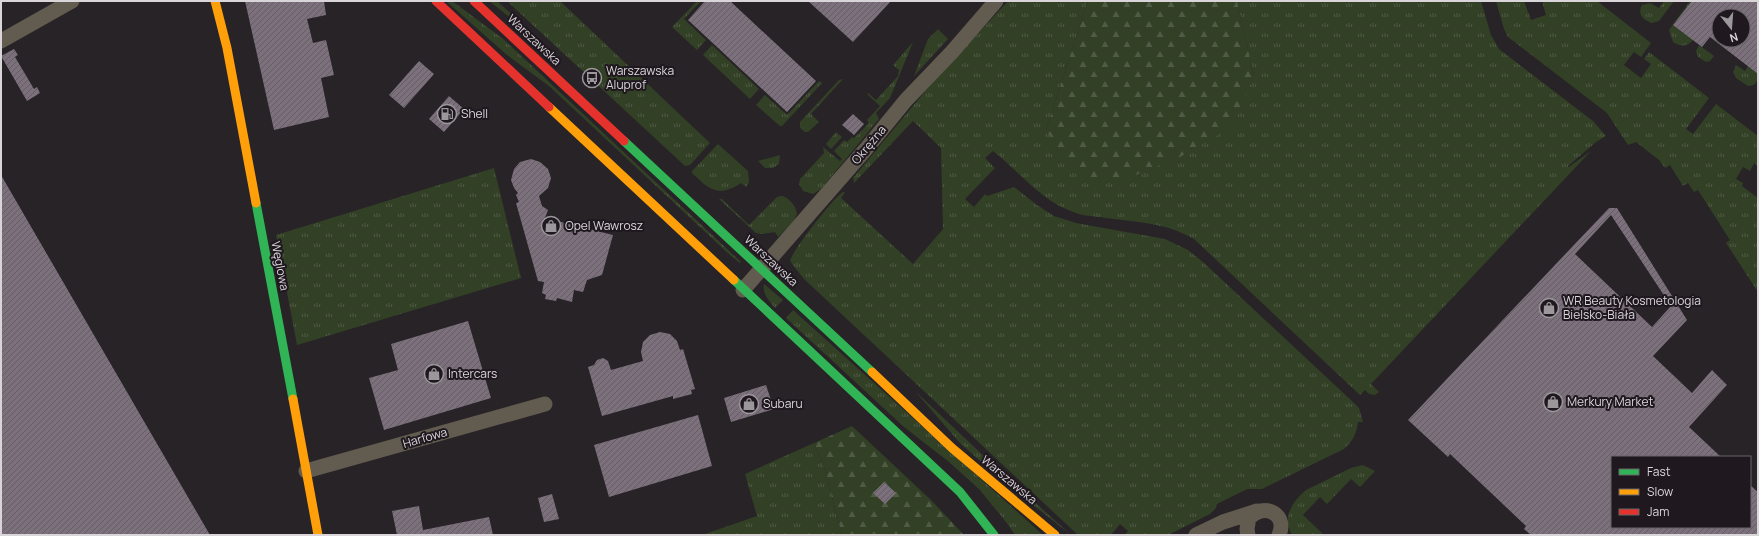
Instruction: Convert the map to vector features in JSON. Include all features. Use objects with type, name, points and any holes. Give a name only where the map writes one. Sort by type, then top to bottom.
[{"type":"main road","name":"Węglowa","points":[[215,1],[228,56],[318,535]]},
{"type":"main road","points":[[436,1],[960,492],[994,535]]},
{"type":"main road","name":"Warszawska","points":[[474,1],[952,448],[1055,535]]},
{"type":"street","points":[[1,41],[72,1]]},
{"type":"street","name":"Okrężna","points":[[744,290],[861,155],[906,100],[952,52],[996,1]]},
{"type":"street","name":"Harfowa","points":[[306,471],[545,404]]},
{"type":"street","points":[[1248,535],[1246,529],[1249,518],[1258,510]]},
{"type":"street","points":[[1196,535],[1223,522],[1258,510],[1269,510],[1278,517],[1281,527],[1279,535]]},
{"type":"green space","points":[[446,1],[452,1],[502,38],[741,262],[740,263],[731,256],[549,86],[507,55]]},
{"type":"green space","points":[[489,1],[497,1],[528,29],[526,30]]},
{"type":"green space","points":[[507,1],[560,1],[710,143],[690,165],[685,166]]},
{"type":"green space","points":[[697,1],[701,1],[684,19],[706,40],[697,50],[672,27]]},
{"type":"green space","points":[[1008,1],[1088,1],[1046,130],[1254,76],[1237,1],[1481,1],[1491,35],[1499,49],[1593,121],[1606,136],[1596,142],[1568,166],[1569,167],[1591,151],[1371,384],[1379,392],[1375,395],[1369,394],[1365,390],[1360,395],[1194,239],[1183,233],[1160,226],[1079,214],[1063,208],[1041,194],[993,151],[985,158],[995,168],[965,199],[974,207],[985,194],[987,196],[1014,187],[1054,216],[1076,223],[1165,239],[1188,250],[1203,262],[1353,402],[1359,408],[1363,422],[1358,422],[1354,437],[1344,449],[1262,489],[1247,489],[1217,504],[1216,508],[1210,514],[1168,535],[1125,535],[1128,531],[1120,524],[1111,535],[1078,535],[803,278],[790,261],[792,255],[814,225],[831,203],[843,192],[845,192],[841,198],[913,264],[943,229],[941,148],[913,121],[854,183],[853,178],[927,89]]},
{"type":"green space","points":[[1088,1],[1237,1],[1254,76],[1232,127],[1178,158],[1128,178],[1091,177],[1063,156],[1046,130]]},
{"type":"green space","points":[[1496,1],[1524,1],[1531,20],[1546,15],[1542,1],[1597,1],[1651,43],[1641,57],[1634,52],[1624,65],[1641,78],[1651,64],[1644,59],[1649,52],[1709,98],[1686,129],[1693,134],[1716,104],[1758,136],[1758,166],[1754,163],[1750,171],[1743,167],[1736,179],[1743,183],[1742,186],[1758,198],[1758,292],[1726,243],[1730,240],[1698,190],[1694,192],[1688,183],[1683,186],[1670,165],[1665,168],[1659,160],[1636,142],[1628,145],[1607,113],[1508,37],[1504,29]]},
{"type":"green space","points":[[1664,1],[1674,1],[1659,21],[1652,23],[1642,16],[1640,11],[1642,5],[1650,3],[1659,8]]},
{"type":"green space","points":[[1690,1],[1692,1],[1693,40],[1686,45],[1678,45],[1673,42],[1669,30]]},
{"type":"green space","points":[[938,29],[948,39],[914,76],[928,39]]},
{"type":"green space","points":[[913,42],[890,98],[876,113],[879,119],[821,189],[813,194],[803,191],[799,184],[800,179],[824,153],[823,147],[840,161],[842,159],[834,151],[844,140],[847,142],[852,137],[854,138],[869,123],[867,120],[880,106],[867,94],[868,93],[876,100],[898,76],[899,70],[893,65]]},
{"type":"green space","points":[[712,45],[759,89],[750,99],[703,55]]},
{"type":"green space","points":[[1699,45],[1714,56],[1710,61],[1706,62],[1698,57],[1696,51]]},
{"type":"green space","points":[[1736,65],[1745,71],[1748,66],[1758,74],[1755,84],[1748,86],[1736,78],[1733,72]]},
{"type":"green space","points":[[843,79],[811,114],[819,122],[808,132],[805,132],[800,128],[800,122],[839,80]]},
{"type":"green space","points":[[819,81],[822,83],[782,126],[780,126],[756,105],[765,95],[787,115]]},
{"type":"green space","points":[[836,132],[842,137],[831,149],[826,144]]},
{"type":"green space","points":[[718,144],[748,171],[749,182],[746,187],[741,183],[726,190],[715,190],[709,188],[692,173],[692,171]]},
{"type":"green space","points":[[780,155],[779,164],[773,168],[765,168],[758,161]]},
{"type":"green space","points":[[494,168],[521,278],[297,345],[276,235]]},
{"type":"green space","points":[[781,196],[792,202],[797,214],[793,222],[778,237],[775,232],[762,234],[756,233],[719,199],[722,199],[749,225],[777,197]]},
{"type":"green space","points":[[764,284],[783,300],[775,308],[765,294]]},
{"type":"green space","points":[[793,310],[1043,535],[1015,535],[979,489],[949,462],[904,427],[786,318]]},
{"type":"green space","points":[[915,391],[1071,535],[999,478],[959,442]]},
{"type":"green space","points":[[852,426],[932,501],[964,535],[842,535],[824,467],[814,443]]},
{"type":"green space","points":[[814,443],[824,467],[842,535],[702,535],[757,516],[745,474]]},
{"type":"green space","points":[[1363,465],[1375,471],[1360,487],[1351,479],[1327,504],[1320,497],[1303,515],[1324,535],[1292,535],[1289,528],[1288,516],[1296,500],[1306,490],[1351,468]]},
{"type":"building","points":[[245,1],[324,1],[326,15],[307,19],[313,43],[326,40],[334,75],[321,78],[329,117],[274,130]]},
{"type":"building","points":[[705,1],[730,1],[816,81],[787,112],[688,20]]},
{"type":"building","points":[[808,1],[891,1],[853,42]]},
{"type":"building","points":[[1692,1],[1758,1],[1758,74],[1724,48],[1751,48],[1751,8],[1711,8],[1711,38],[1710,37],[1702,47],[1673,25]]},
{"type":"building","points":[[14,49],[18,55],[15,57],[34,89],[37,87],[40,93],[27,101],[1,56]]},
{"type":"building","points":[[419,61],[434,74],[404,108],[389,95]]},
{"type":"building","name":"Shell","points":[[449,96],[464,109],[444,132],[429,119]]},
{"type":"building","points":[[853,114],[864,124],[854,135],[842,125]]},
{"type":"building","name":"Opel Wawrosz","points":[[531,159],[540,162],[548,169],[551,178],[548,188],[539,196],[542,206],[548,210],[545,218],[613,235],[602,275],[587,280],[583,292],[574,290],[572,302],[557,298],[556,301],[545,299],[546,295],[542,293],[544,282],[538,281],[516,203],[519,202],[516,195],[518,193],[511,180],[514,169],[520,162]]},
{"type":"building","points":[[1,175],[210,535],[1,535]]},
{"type":"building","name":"Merkury Market","points":[[1609,208],[1617,208],[1687,320],[1653,356],[1692,393],[1712,370],[1727,385],[1689,427],[1720,456],[1611,456],[1611,528],[1751,528],[1751,486],[1758,492],[1758,535],[1531,535],[1524,529],[1526,526],[1450,454],[1448,457],[1408,420]],"holes":[[[1611,215],[1671,306],[1652,327],[1575,254]]]},
{"type":"building","name":"Intercars","points":[[468,321],[491,398],[384,430],[369,378],[398,370],[391,344]]},
{"type":"building","points":[[660,332],[670,334],[677,341],[680,350],[683,349],[695,389],[691,390],[692,394],[673,399],[673,396],[602,416],[588,367],[594,365],[597,360],[603,358],[608,361],[611,370],[643,361],[641,352],[643,342],[650,335]]},
{"type":"building","name":"Subaru","points":[[766,385],[774,409],[731,422],[724,398]]},
{"type":"building","points":[[698,415],[712,466],[609,497],[594,445]]},
{"type":"building","points":[[884,482],[896,493],[885,504],[873,493]]},
{"type":"building","points":[[552,494],[559,519],[544,522],[538,498]]},
{"type":"building","points":[[419,506],[423,530],[489,517],[493,535],[397,535],[392,511]]},
{"type":"traffic: fast","points":[[624,141],[872,372]]},
{"type":"traffic: fast","points":[[256,203],[293,399]]},
{"type":"traffic: fast","points":[[734,280],[960,492],[994,535]]},
{"type":"traffic: slow","points":[[215,1],[227,48],[256,203]]},
{"type":"traffic: slow","points":[[549,107],[734,280]]},
{"type":"traffic: slow","points":[[872,372],[952,448],[1055,535]]},
{"type":"traffic: slow","points":[[293,399],[318,535]]},
{"type":"traffic: jam","points":[[436,1],[549,107]]},
{"type":"traffic: jam","points":[[474,1],[624,141]]},
{"type":"place","name":"Warszawska Aluprof","points":[[592,78]]},
{"type":"place","name":"Shell","points":[[447,114]]},
{"type":"place","name":"Opel Wawrosz","points":[[551,226]]},
{"type":"place","name":"WR Beauty Kosmetologia Bielsko-Biała","points":[[1549,308]]},
{"type":"place","name":"Intercars","points":[[434,374]]},
{"type":"place","name":"Merkury Market","points":[[1553,402]]},
{"type":"place","name":"Subaru","points":[[749,404]]}]
